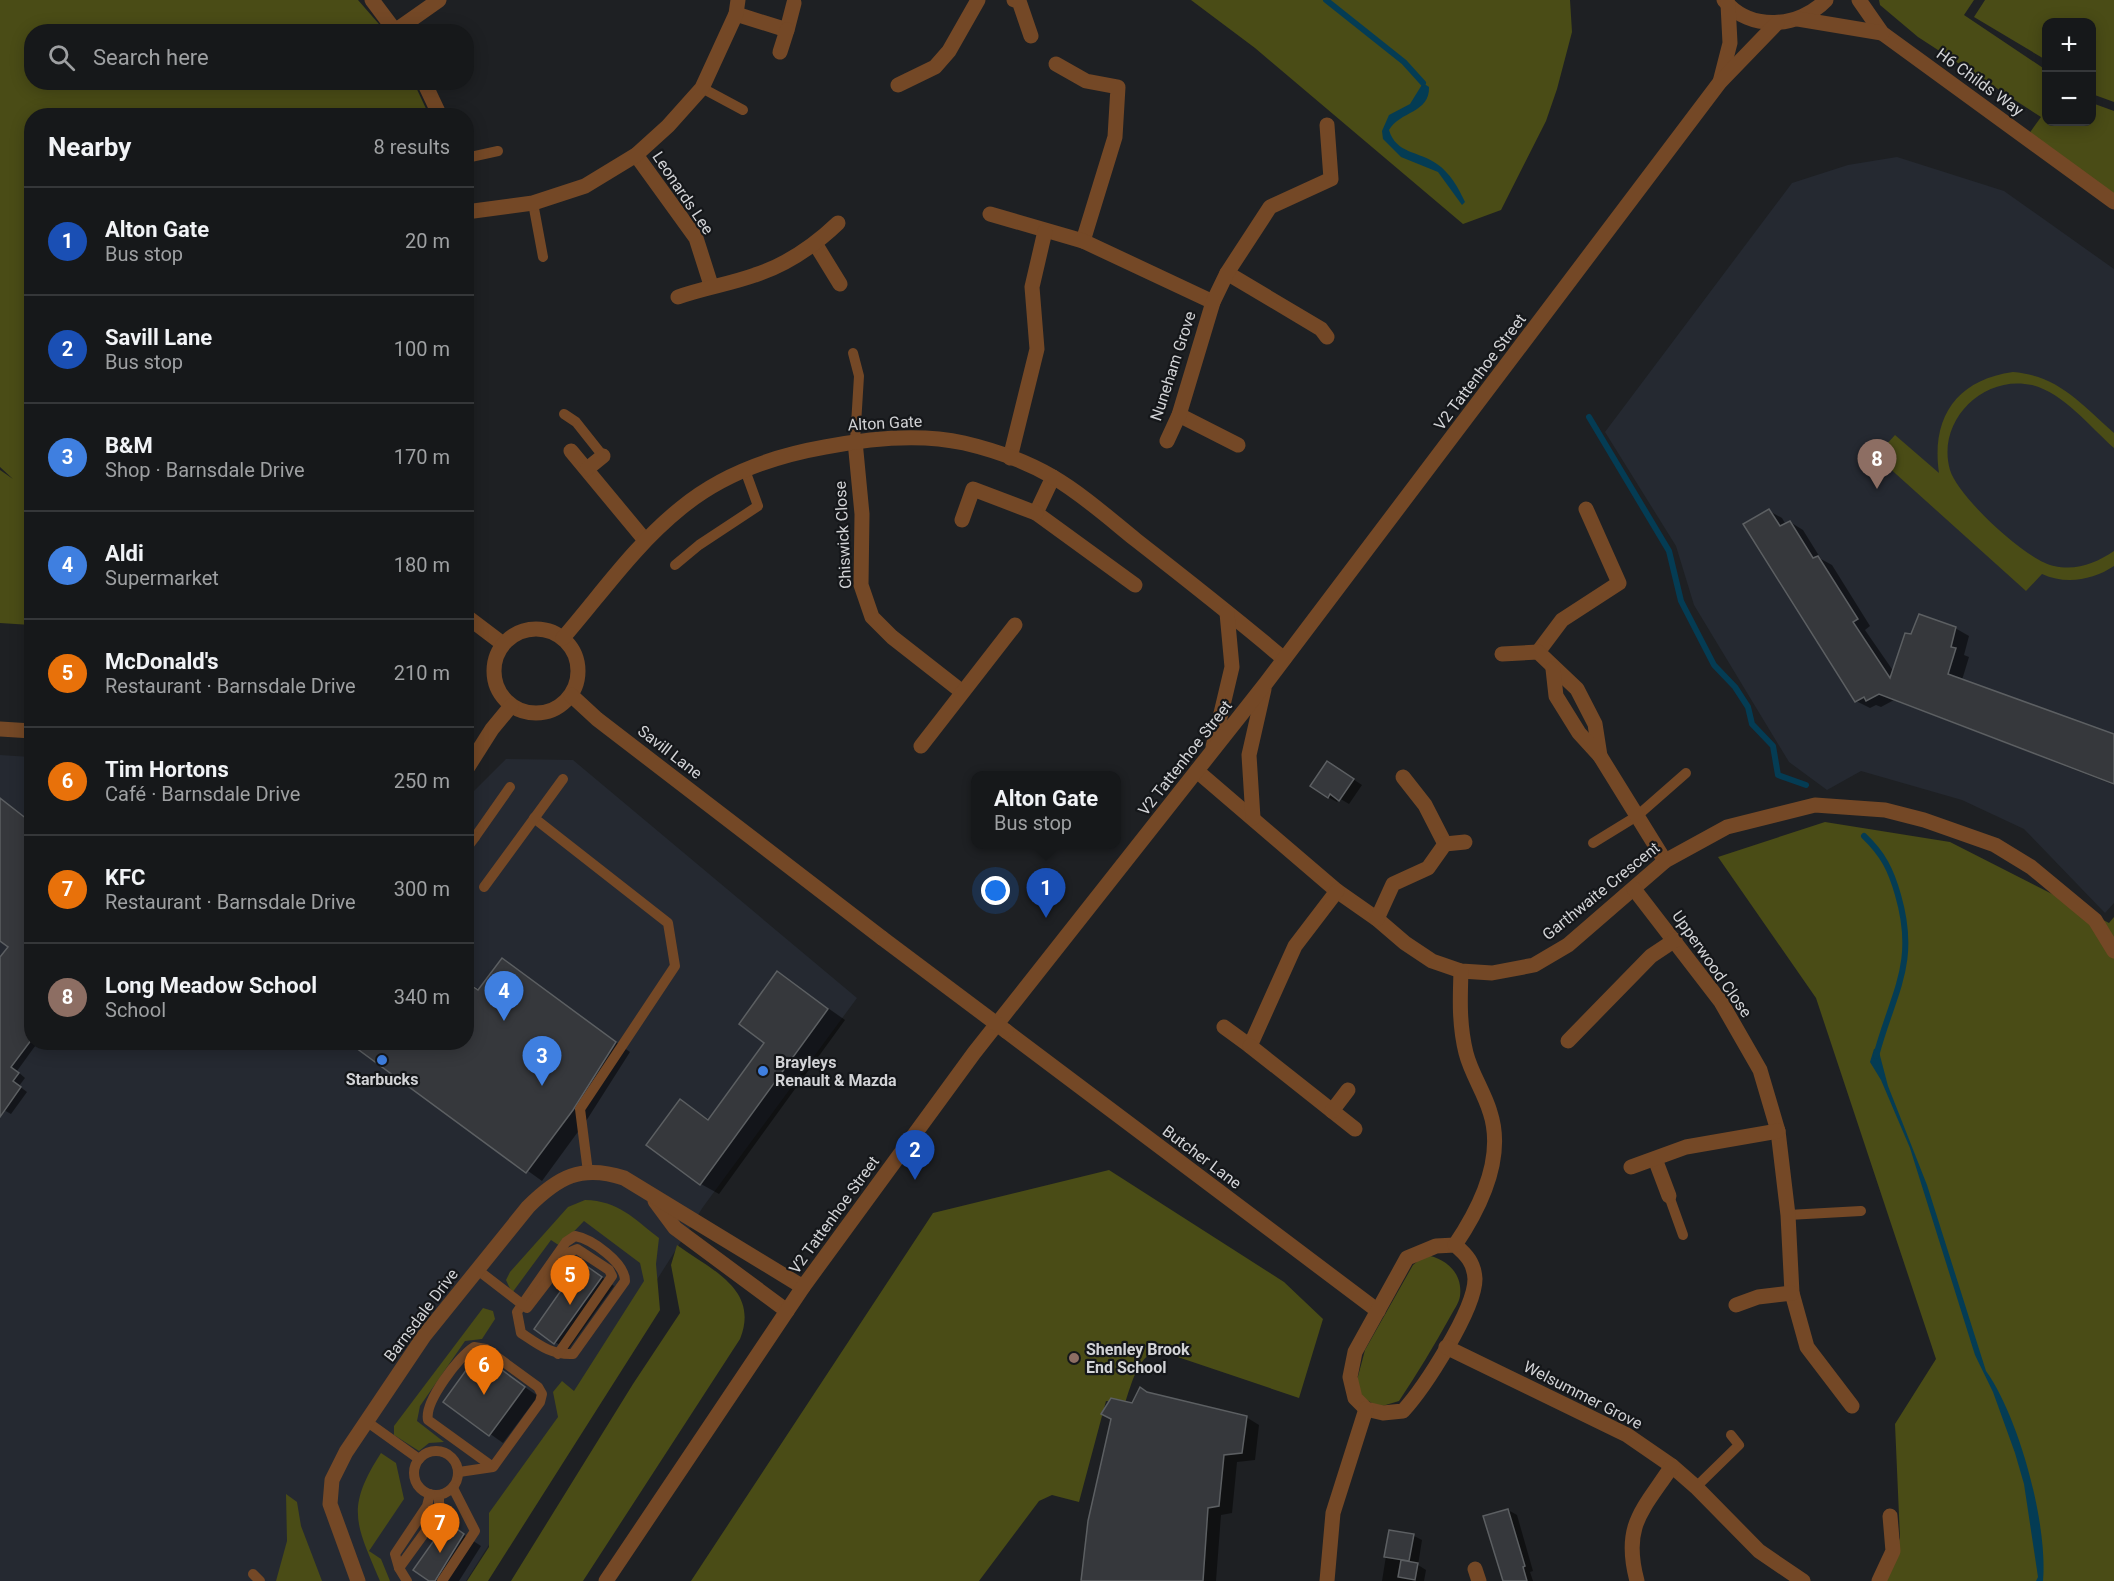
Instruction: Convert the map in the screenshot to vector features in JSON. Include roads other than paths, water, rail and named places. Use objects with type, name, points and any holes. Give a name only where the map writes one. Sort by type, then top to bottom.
[{"type":"street","points":[[372,0],[390,24]]},
{"type":"street","points":[[405,24],[439,0]]},
{"type":"street","points":[[898,85],[935,66],[949,51],[978,0]]},
{"type":"street","points":[[1017,0],[1031,36]]},
{"type":"street","points":[[1726,2],[1743,15],[1759,22],[1777,23],[1798,19],[1817,9],[1826,0]]},
{"type":"street","name":"H6 Childs Way","points":[[1859,0],[1882,33],[2114,202]]},
{"type":"street","name":"V2 Tattenhoe Street","points":[[1720,82],[1730,43],[1726,2]]},
{"type":"street","points":[[780,52],[794,3]]},
{"type":"street","points":[[474,211],[534,203],[585,186],[636,155],[668,126],[702,88],[737,7],[787,30]]},
{"type":"street","name":"H6 Childs Way","points":[[1798,19],[1882,33]]},
{"type":"street","name":"V2 Tattenhoe Street","points":[[606,1581],[803,1287],[974,1053],[1284,660],[1676,144],[1720,82],[1777,23]]},
{"type":"street","points":[[1056,64],[1086,81],[1118,87],[1115,137],[1083,241]]},
{"type":"street","points":[[428,90],[436,108]]},
{"type":"street","name":"Nuneham Grove","points":[[1167,441],[1179,415],[1213,302],[1227,273],[1270,207],[1331,179],[1327,125]]},
{"type":"street","name":"Leonards Lee","points":[[636,155],[696,238],[711,285]]},
{"type":"street","name":"Nuneham Grove","points":[[990,214],[1083,241],[1213,302]]},
{"type":"street","points":[[678,297],[711,285],[756,275],[816,244],[838,223]]},
{"type":"street","points":[[1010,458],[1037,349],[1032,287],[1045,231]]},
{"type":"street","points":[[816,244],[840,284]]},
{"type":"street","points":[[1227,273],[1321,328],[1327,337]]},
{"type":"street","points":[[1179,415],[1238,446]]},
{"type":"street","name":"Alton Gate","points":[[563,638],[644,539],[684,506],[745,470],[800,452],[855,441],[913,436],[964,443],[1010,458],[1053,477],[1284,660]]},
{"type":"street","name":"Chiswick Close","points":[[855,441],[862,514],[861,585],[872,616],[891,637],[961,691]]},
{"type":"street","points":[[572,451],[644,539]]},
{"type":"street","points":[[587,470],[603,456]]},
{"type":"street","points":[[1036,513],[1053,477]]},
{"type":"street","points":[[962,520],[973,489],[1036,513],[1135,585]]},
{"type":"street","points":[[1502,654],[1538,652],[1562,620],[1619,583],[1586,509]]},
{"type":"street","points":[[1212,753],[1232,667],[1227,613]]},
{"type":"street","points":[[474,622],[503,644]]},
{"type":"street","points":[[921,746],[961,691],[1015,625]]},
{"type":"street","points":[[525,630],[551,632],[563,638],[574,654],[578,671],[571,695],[554,710],[544,713],[532,714],[511,706],[501,696],[495,684],[496,656],[503,644],[525,630]]},
{"type":"street","points":[[1538,652],[1553,669],[1577,689],[1595,724],[1600,756]]},
{"type":"street","points":[[1553,669],[1556,696],[1579,733],[1600,756],[1665,861]]},
{"type":"street","points":[[1253,818],[1249,755],[1266,683]]},
{"type":"street","name":"Savill Lane","points":[[571,695],[597,719],[1006,1031]]},
{"type":"street","points":[[474,757],[492,729],[511,706]]},
{"type":"street","points":[[0,729],[24,730]]},
{"type":"street","name":"Garthwaite Crescent","points":[[1197,771],[1337,891],[1377,919],[1405,944],[1432,961],[1461,971],[1492,973],[1534,965],[1568,945],[1665,861],[1727,827],[1815,805],[1885,810],[1924,820],[1995,845],[2031,867],[2095,920],[2114,951]]},
{"type":"street","points":[[1403,777],[1425,805],[1445,844]]},
{"type":"street","points":[[1377,919],[1393,884],[1428,868],[1445,844],[1466,842]]},
{"type":"street","name":"Upperwood Close","points":[[1634,889],[1721,1002],[1760,1070],[1778,1131],[1788,1215],[1792,1293],[1807,1347],[1852,1406]]},
{"type":"street","points":[[1250,1046],[1295,946],[1337,891]]},
{"type":"street","points":[[1568,1041],[1651,956],[1675,940]]},
{"type":"street","points":[[1455,1245],[1473,1217],[1485,1191],[1494,1150],[1491,1114],[1466,1055],[1459,1017],[1461,971]]},
{"type":"street","points":[[1224,1027],[1354,1129]]},
{"type":"street","name":"Butcher Lane","points":[[1006,1031],[1378,1311]]},
{"type":"street","points":[[1332,1111],[1348,1090]]},
{"type":"street","points":[[1631,1167],[1686,1147],[1778,1131]]},
{"type":"street","points":[[1655,1159],[1669,1196]]},
{"type":"street","name":"Barnsdale Drive","points":[[358,1581],[330,1504],[332,1480],[346,1452],[424,1336],[528,1207],[547,1188],[568,1176],[588,1172],[606,1172],[624,1178],[803,1287]]},
{"type":"street","name":"Barnsdale Drive","points":[[652,1196],[675,1228],[787,1311]]},
{"type":"street","points":[[1455,1245],[1472,1261],[1475,1280],[1470,1302],[1418,1395],[1403,1411],[1383,1413],[1366,1409],[1355,1398],[1350,1377],[1355,1352],[1378,1311],[1407,1258],[1436,1246],[1455,1245]]},
{"type":"street","points":[[1736,1305],[1758,1298],[1792,1293]]},
{"type":"street","name":"Welsummer Grove","points":[[1446,1347],[1613,1427],[1672,1466],[1759,1551],[1803,1581]]},
{"type":"street","points":[[1327,1581],[1333,1513],[1366,1409]]},
{"type":"street","points":[[1637,1581],[1631,1560],[1634,1523],[1672,1466]]},
{"type":"street","points":[[1879,1581],[1893,1551],[1890,1516]]},
{"type":"lane","points":[[702,88],[743,110]]},
{"type":"lane","points":[[474,156],[498,151]]},
{"type":"lane","points":[[534,203],[543,257]]},
{"type":"lane","points":[[853,353],[860,376],[855,441]]},
{"type":"lane","points":[[564,414],[576,422],[603,456]]},
{"type":"lane","points":[[675,565],[699,545],[758,506],[745,470]]},
{"type":"lane","points":[[1593,843],[1637,816],[1686,773]]},
{"type":"lane","points":[[484,887],[563,779]]},
{"type":"lane","points":[[474,830],[510,787]]},
{"type":"lane","points":[[534,818],[668,923],[675,966],[580,1109],[588,1172]]},
{"type":"lane","points":[[1669,1196],[1683,1235]]},
{"type":"lane","points":[[1788,1215],[1862,1211]]},
{"type":"lane","points":[[575,1236],[584,1238],[620,1266],[625,1273],[625,1281],[573,1354],[558,1354],[521,1333],[517,1312],[521,1304],[566,1242],[575,1236]]},
{"type":"lane","points":[[478,1271],[521,1304]]},
{"type":"lane","points":[[459,1472],[493,1467],[540,1401],[542,1394],[538,1387],[486,1349],[474,1347],[467,1351],[429,1404],[428,1420],[493,1467]]},
{"type":"lane","points":[[366,1421],[419,1459]]},
{"type":"lane","points":[[1696,1487],[1739,1445],[1731,1436]]},
{"type":"lane","points":[[406,1581],[399,1568],[439,1513],[434,1495],[418,1486],[415,1479],[415,1465],[419,1459],[432,1451],[447,1453],[457,1464],[459,1472],[453,1488],[434,1495]]},
{"type":"lane","points":[[442,1581],[475,1531],[473,1522],[453,1488]]},
{"type":"water","points":[[1423,83],[1429,87],[1425,102],[1400,119],[1389,130],[1397,144],[1437,164],[1446,172],[1465,202],[1462,205],[1438,172],[1401,157],[1383,139],[1382,131],[1389,115],[1410,104]]},
{"type":"water","points":[[1878,1048],[1888,1086],[1927,1185],[1986,1371],[2010,1415],[2029,1472],[2041,1531],[2043,1581],[2036,1581],[2038,1577],[2024,1484],[2015,1453],[1993,1392],[1975,1355],[1910,1148],[1881,1080],[1870,1062],[1874,1049]]},
{"type":"waterway","points":[[1326,0],[1404,62],[1423,83]]},
{"type":"waterway","points":[[1589,417],[1669,551],[1681,601],[1714,665],[1735,687],[1748,707],[1752,724],[1773,746],[1778,775],[1806,785]]},
{"type":"waterway","points":[[1864,836],[1886,863],[1892,878],[1898,895],[1905,940],[1901,977],[1876,1056]]},
{"type":"place","name":"Long Meadow School","points":[[1877,489]]},
{"type":"place","name":"Alton Gate","points":[[1046,918]]},
{"type":"place","name":"Aldi","points":[[504,1021]]},
{"type":"place","name":"Starbucks","points":[[382,1060]]},
{"type":"place","name":"Brayleys Renault & Mazda","points":[[763,1071]]},
{"type":"place","name":"B&M","points":[[542,1086]]},
{"type":"place","name":"Savill Lane","points":[[915,1180]]},
{"type":"place","name":"McDonald's","points":[[570,1305]]},
{"type":"place","name":"Shenley Brook End School","points":[[1074,1358]]},
{"type":"place","name":"Tim Hortons","points":[[484,1395]]},
{"type":"place","name":"KFC","points":[[440,1553]]}]
